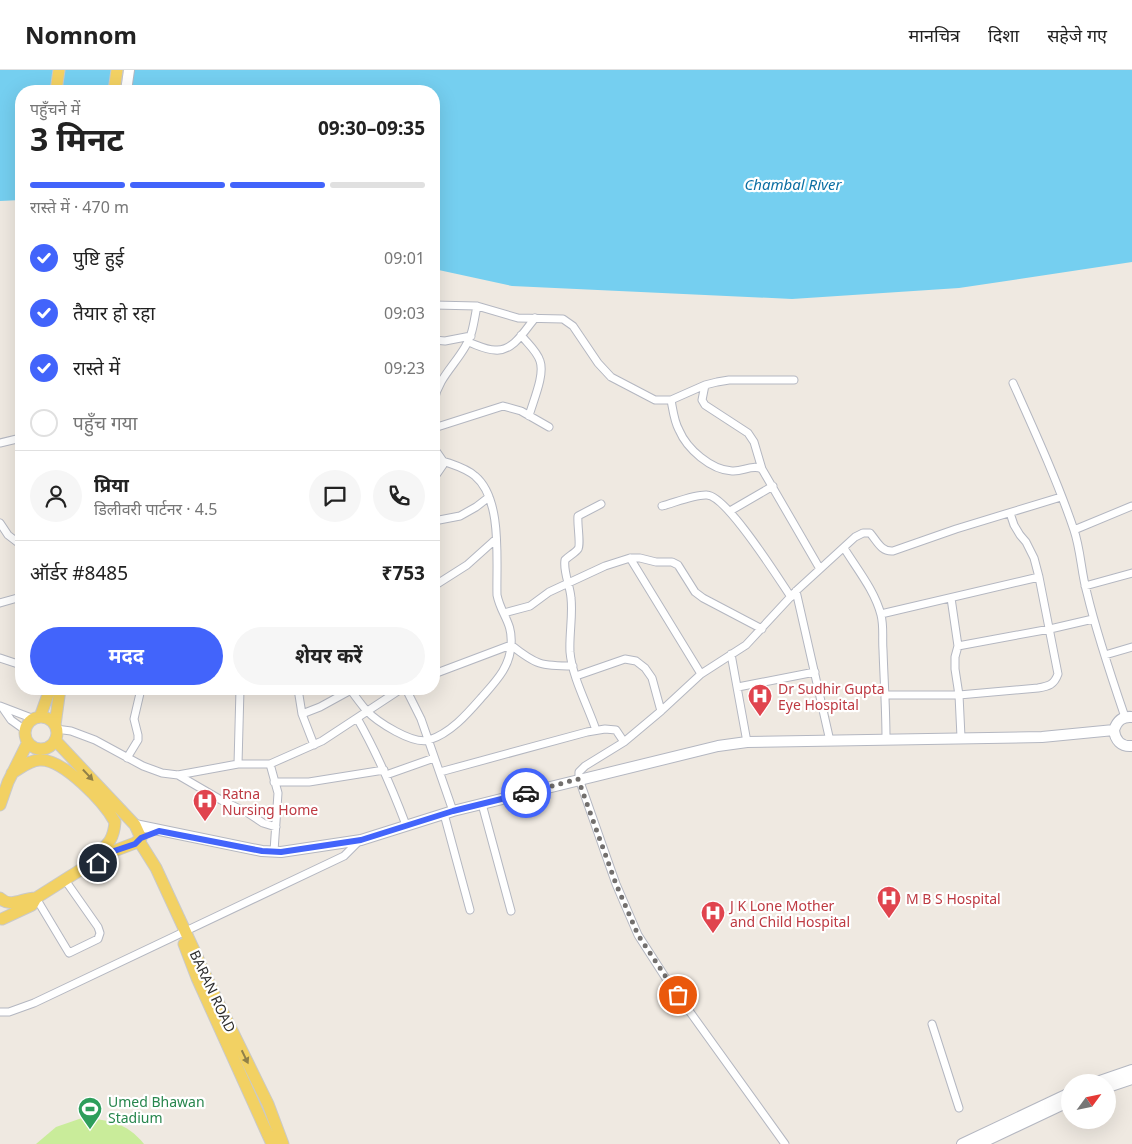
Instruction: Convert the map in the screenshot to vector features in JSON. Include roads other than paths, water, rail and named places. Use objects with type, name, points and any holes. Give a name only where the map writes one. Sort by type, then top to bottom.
[{"type":"main road","points":[[57,85],[59,70]]},
{"type":"main road","points":[[115,85],[117,70]]},
{"type":"main road","points":[[47,695],[37,718],[25,730],[28,742],[33,746],[44,748],[51,745],[55,732],[59,695]]},
{"type":"main road","points":[[37,718],[49,719],[55,732]]},
{"type":"main road","name":"BARAN ROAD","points":[[55,732],[135,826],[138,841],[156,868],[183,932],[268,1104],[283,1144]]},
{"type":"main road","points":[[0,805],[12,773],[28,742]]},
{"type":"main road","points":[[1,917],[32,905],[36,898],[85,867],[110,842],[115,822],[112,816],[73,775],[50,761],[39,760],[30,762],[12,773]]},
{"type":"main road","points":[[85,867],[98,863],[114,851],[138,841]]},
{"type":"main road","points":[[0,898],[10,903],[30,897],[36,898]]},
{"type":"main road","name":"BARAN ROAD","points":[[183,932],[197,978],[272,1144]]},
{"type":"street","points":[[127,85],[129,70]]},
{"type":"street","points":[[440,305],[477,306],[518,318],[563,319],[574,326],[598,363],[611,377],[655,400],[671,400],[705,385],[729,380],[794,380]]},
{"type":"street","points":[[440,382],[470,339],[477,306]]},
{"type":"street","points":[[440,341],[470,339],[494,350],[501,350],[512,345],[536,318]]},
{"type":"street","points":[[521,335],[536,353],[541,367],[539,382],[529,416]]},
{"type":"street","points":[[1013,383],[1053,472],[1081,553],[1085,586],[1093,619],[1128,717],[1120,720],[1114,730],[1117,741],[1122,745],[1132,746]]},
{"type":"street","points":[[705,385],[702,400],[705,405],[748,433],[754,442],[762,469],[820,569]]},
{"type":"street","points":[[671,400],[679,430],[685,441],[701,457],[720,468],[733,471],[756,466],[762,469]]},
{"type":"street","points":[[440,426],[503,406],[511,407],[549,427]]},
{"type":"street","points":[[0,442],[15,439]]},
{"type":"street","points":[[354,695],[367,711],[406,737],[428,740],[443,733],[466,715],[502,674],[507,665],[511,645],[510,626],[499,604],[497,595],[496,539],[492,504],[475,476],[443,461],[440,457]]},
{"type":"street","points":[[440,469],[443,461]]},
{"type":"street","points":[[730,512],[773,486]]},
{"type":"street","points":[[662,506],[706,494],[714,496],[730,512],[794,594],[815,672],[830,740]]},
{"type":"street","points":[[440,520],[460,516],[489,497]]},
{"type":"street","points":[[785,1144],[667,980],[638,935],[616,884],[578,779],[579,772],[585,766],[624,742],[661,712],[701,674],[746,645],[820,569],[863,533],[870,533],[881,548],[892,551],[1061,497]]},
{"type":"street","points":[[596,730],[576,676],[570,652],[572,609],[569,584],[564,567],[565,560],[580,547],[577,525],[578,516],[601,504]]},
{"type":"street","points":[[1074,530],[1132,506]]},
{"type":"street","points":[[886,695],[959,695],[1050,686],[1056,681],[1058,674],[1039,577],[1031,552],[1014,525],[1010,513]]},
{"type":"street","points":[[0,523],[8,535],[15,540]]},
{"type":"street","points":[[440,582],[466,565],[496,539]]},
{"type":"street","points":[[844,548],[868,586],[881,614],[886,695],[886,739]]},
{"type":"street","points":[[504,613],[530,606],[549,592],[590,573],[630,558],[640,558],[656,562],[672,562],[678,565],[695,592],[762,629]]},
{"type":"street","points":[[630,558],[701,674]]},
{"type":"street","points":[[1085,586],[1132,573]]},
{"type":"street","points":[[881,614],[1039,577]]},
{"type":"street","points":[[0,593],[3,602]]},
{"type":"street","points":[[951,598],[958,646],[955,663],[961,737]]},
{"type":"street","points":[[958,646],[1093,619]]},
{"type":"street","points":[[511,645],[529,660],[538,664],[573,666]]},
{"type":"street","points":[[440,672],[511,645]]},
{"type":"street","points":[[1105,655],[1132,647]]},
{"type":"street","points":[[731,654],[747,742]]},
{"type":"street","points":[[0,658],[15,664]]},
{"type":"street","points":[[576,676],[625,660],[636,661],[645,668],[652,678],[661,712]]},
{"type":"street","points":[[738,687],[815,672]]},
{"type":"street","points":[[127,758],[138,740],[134,719],[140,695]]},
{"type":"street","points":[[238,764],[240,695]]},
{"type":"street","points":[[299,695],[302,714],[314,745]]},
{"type":"street","points":[[302,714],[320,707],[341,695]]},
{"type":"street","points":[[55,732],[71,731],[95,740],[143,766],[162,773],[178,775],[238,764],[270,764],[314,745],[392,695]]},
{"type":"street","points":[[409,695],[421,719],[440,772],[470,910]]},
{"type":"street","points":[[1,707],[37,718]]},
{"type":"street","points":[[1,707],[11,720],[25,730]]},
{"type":"street","points":[[357,718],[375,750],[406,825]]},
{"type":"street","points":[[440,772],[596,730],[616,730],[624,742]]},
{"type":"street","points":[[135,826],[262,851],[281,852],[361,840],[448,813],[578,779],[682,754],[747,742],[1042,737],[1114,730]]},
{"type":"street","points":[[274,782],[309,782],[385,773],[434,758]]},
{"type":"street","points":[[270,764],[278,793],[274,851]]},
{"type":"street","points":[[178,775],[263,823],[276,827]]},
{"type":"street","points":[[482,804],[511,911]]},
{"type":"street","points":[[138,841],[159,831]]},
{"type":"street","points":[[0,1012],[10,1012],[34,1003],[344,856],[361,840]]},
{"type":"street","points":[[36,898],[69,953],[98,939],[100,933],[98,927],[66,880]]},
{"type":"street","points":[[932,1024],[959,1108]]},
{"type":"street","points":[[1116,1075],[1132,1070]]},
{"type":"street","points":[[1116,1084],[1132,1079]]},
{"type":"street","points":[[962,1144],[1061,1097]]},
{"type":"street","points":[[979,1144],[1061,1105]]},
{"type":"water","name":"Chambal River","points":[[0,70],[1132,70],[1132,262],[959,288],[792,299],[512,286],[440,270],[440,85],[15,85],[15,200],[0,201]]},
{"type":"place","name":"Dr Sudhir Gupta Eye Hospital","points":[[760,717]]},
{"type":"place","name":"Ratna Nursing Home","points":[[205,822]]},
{"type":"place","name":"M B S Hospital","points":[[889,919]]},
{"type":"place","name":"J K Lone Mother and Child Hospital","points":[[713,934]]},
{"type":"place","name":"Umed Bhawan Stadium","points":[[90,1130]]}]
